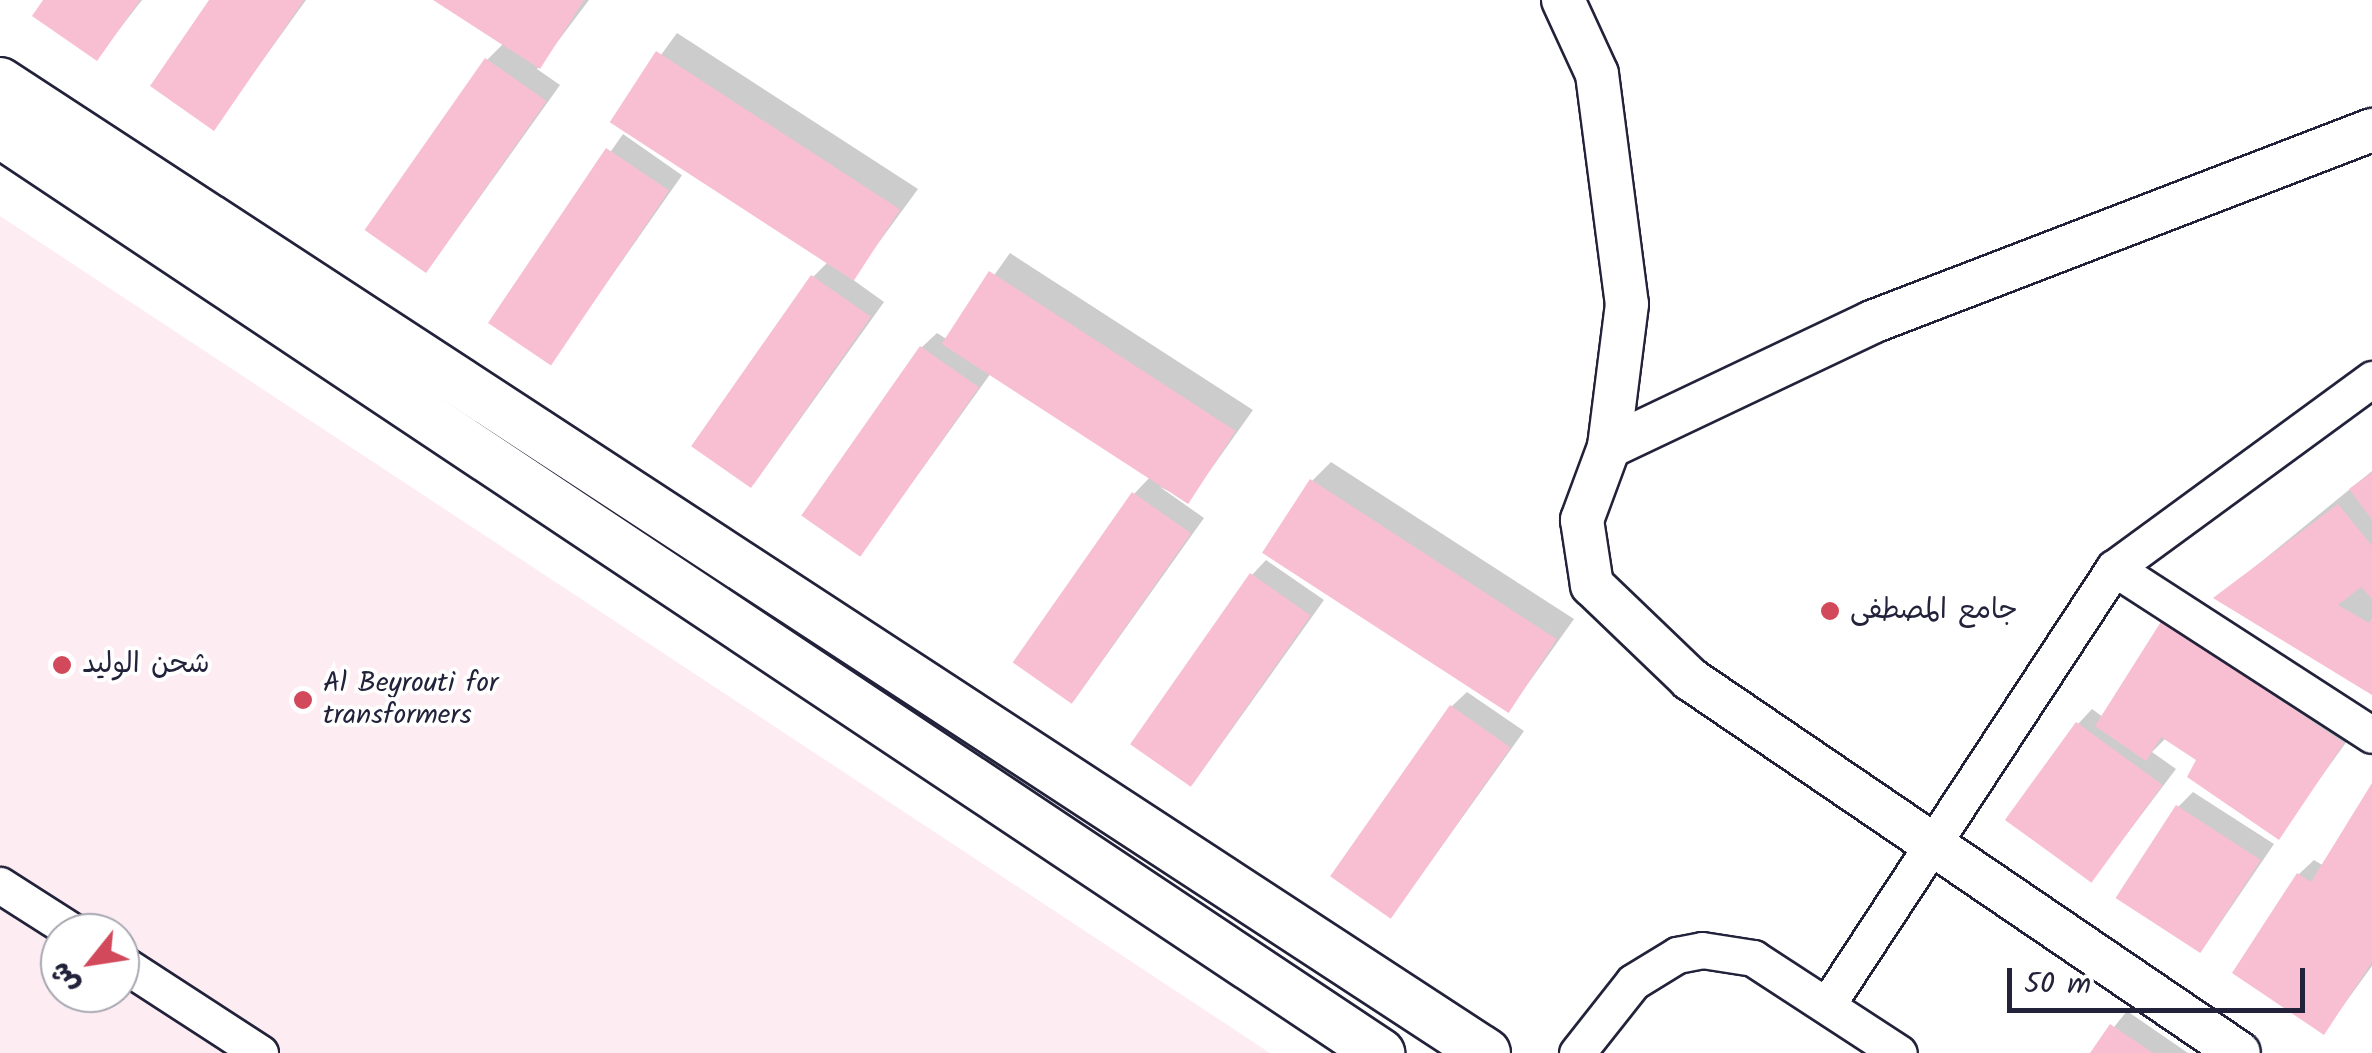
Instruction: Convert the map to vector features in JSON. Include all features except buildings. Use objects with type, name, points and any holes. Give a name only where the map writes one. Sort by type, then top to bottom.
[{"type":"main road","points":[[0,82],[1486,1053]]},
{"type":"main road","points":[[0,132],[1380,1053]]},
{"type":"street","points":[[1562,0],[1597,74],[1627,304],[1609,447],[1582,520],[1592,585],[1690,678],[2239,1053]]},
{"type":"street","points":[[1609,447],[1872,322],[2372,130]]},
{"type":"street","points":[[1828,1005],[2114,568],[2372,379]]},
{"type":"street","points":[[2114,568],[2372,735]]},
{"type":"street","points":[[0,885],[43,913]]},
{"type":"street","points":[[1577,1053],[1633,982],[1664,960],[1702,950],[1753,958],[1899,1053]]},
{"type":"street","points":[[140,975],[260,1053]]},
{"type":"shaded area","points":[[0,216],[1270,1053],[0,1053]]},
{"type":"place","name":"جامع المصطفى","points":[[1830,611]]},
{"type":"place","name":"شحن الوليد","points":[[62,665]]},
{"type":"place","name":"Al Beyrouti for transformers","points":[[303,700]]}]
